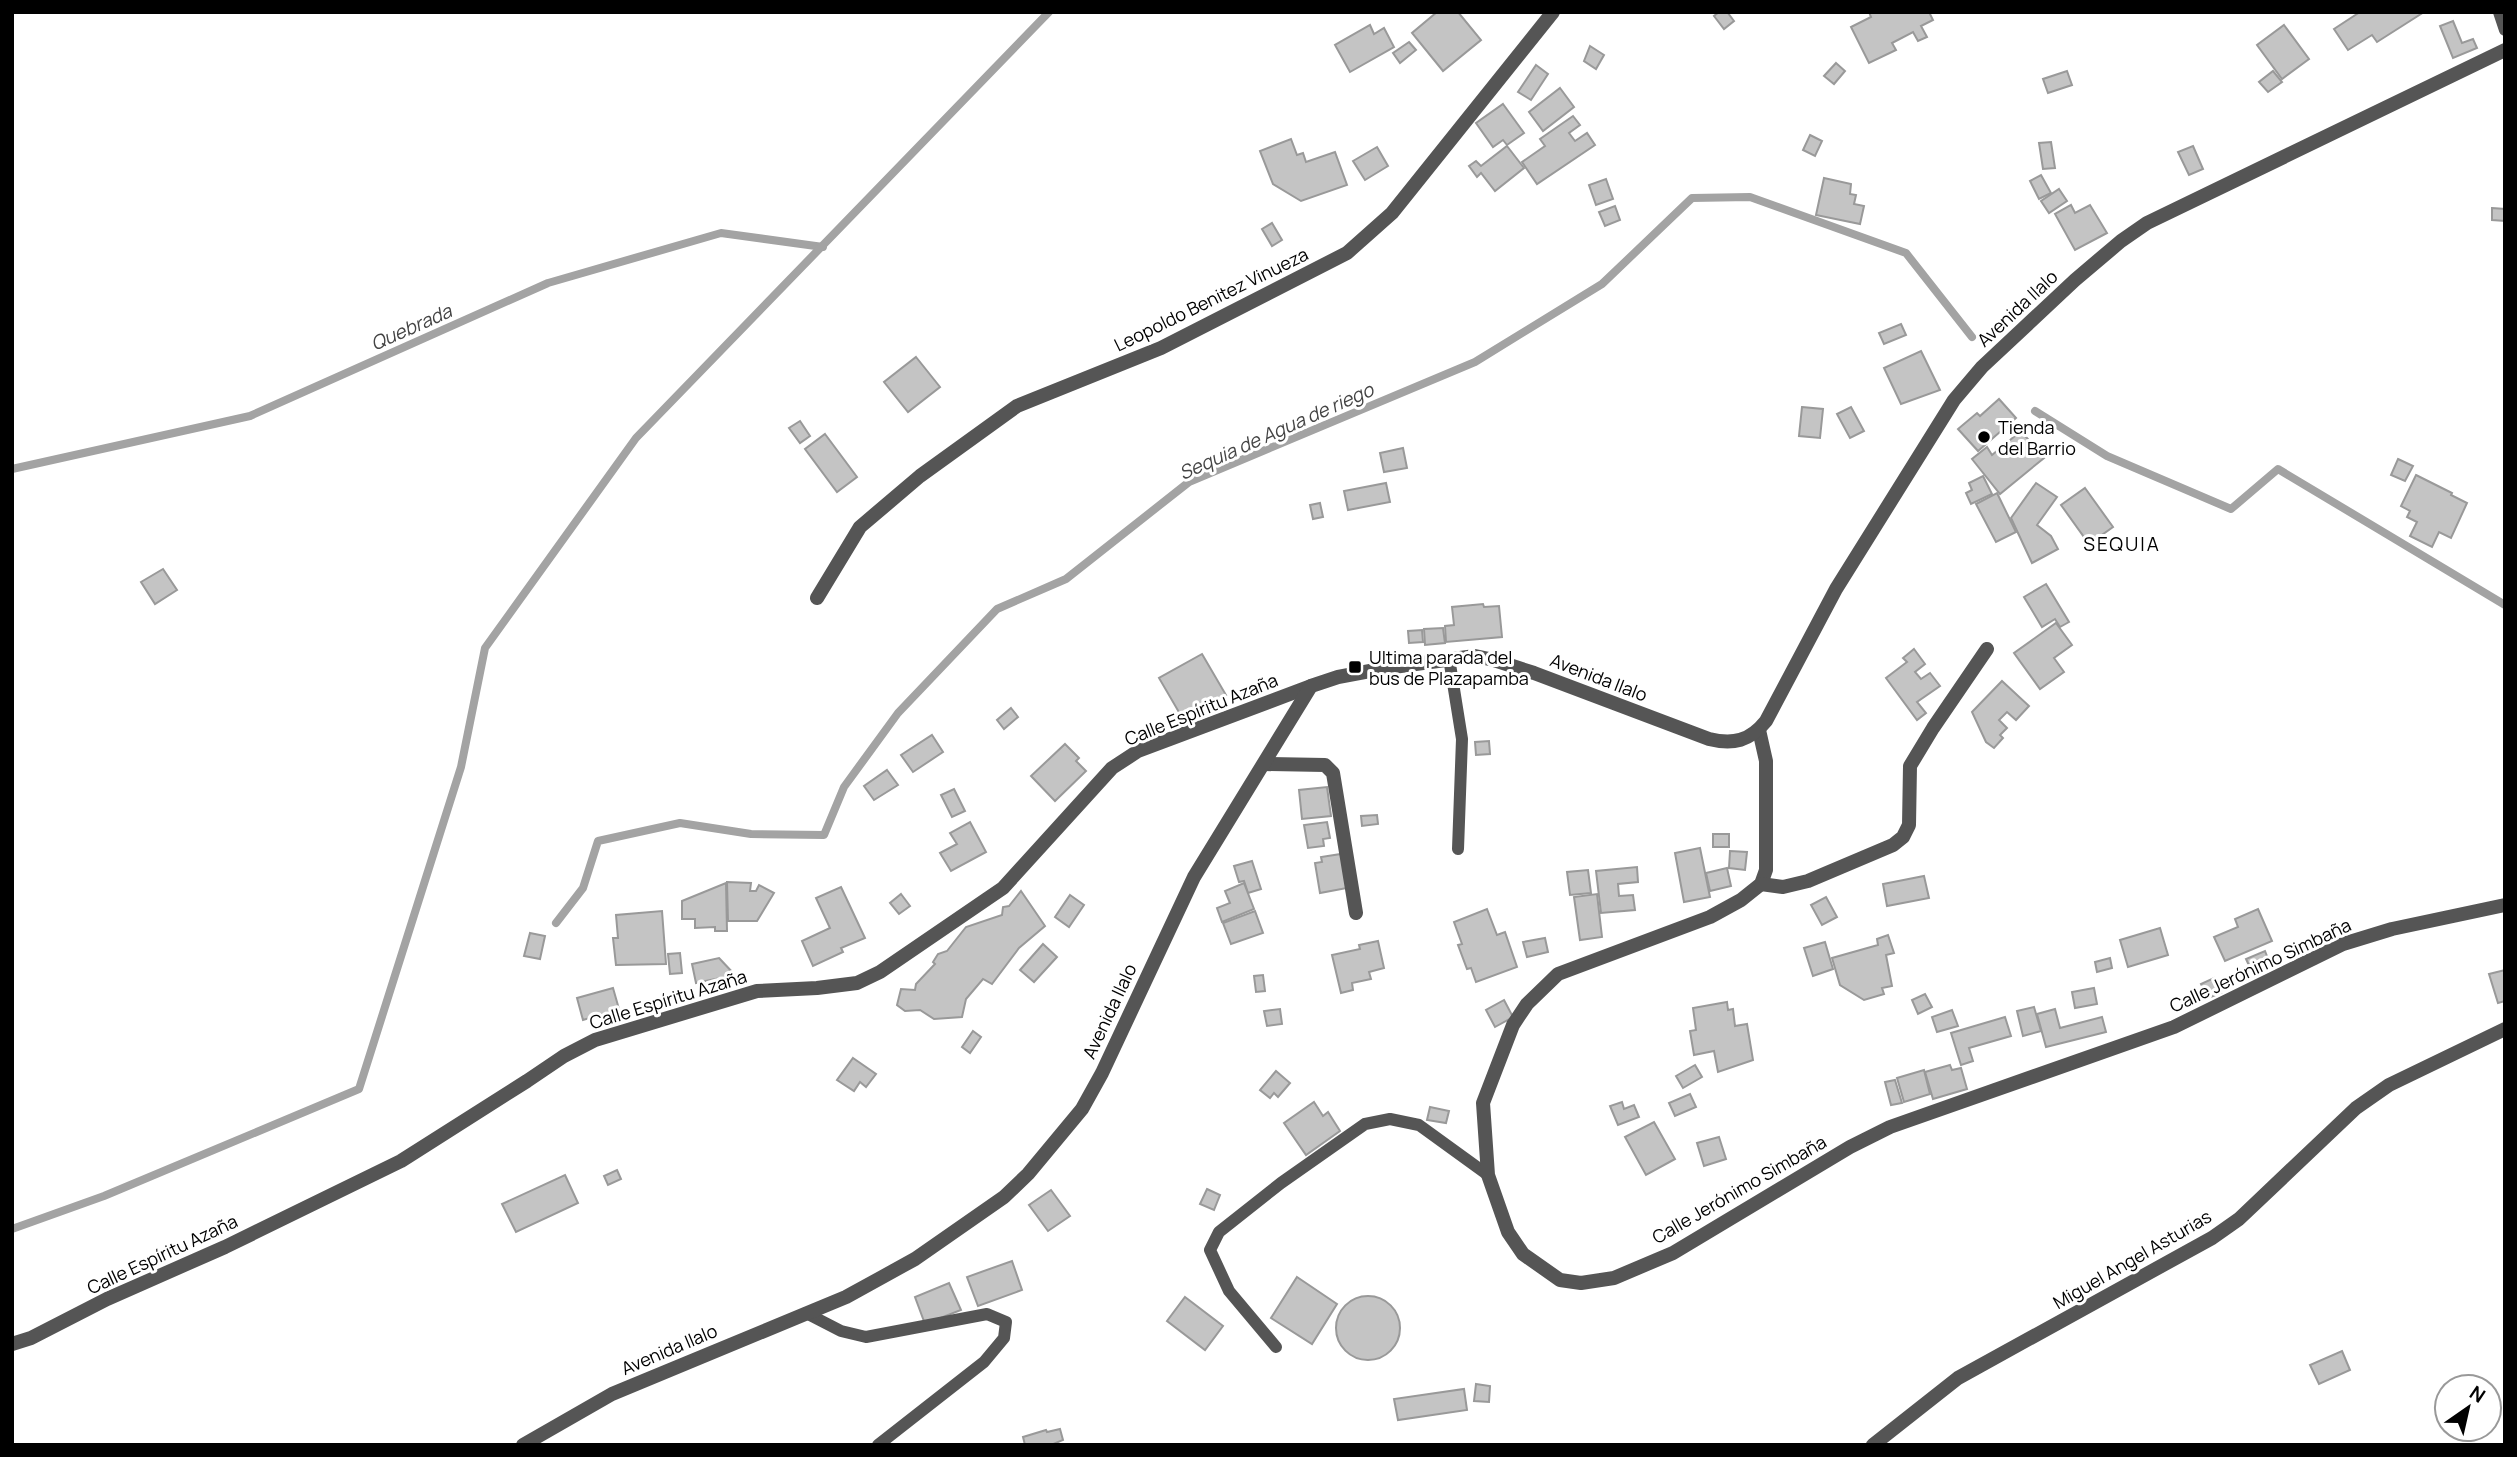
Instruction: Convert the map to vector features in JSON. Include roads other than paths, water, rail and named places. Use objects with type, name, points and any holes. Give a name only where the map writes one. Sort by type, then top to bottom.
[{"type":"street","name":"Leopoldo Benitez Vinueza","points":[[817,598],[860,527],[920,476],[1017,406],[1161,348],[1347,253],[1392,213],[1553,12]]},
{"type":"street","name":"Avenida Ilalo","points":[[523,1445],[612,1394],[846,1297],[915,1259],[1004,1197],[1028,1174],[1082,1108],[1102,1073],[1194,877],[1311,686],[1338,677],[1475,656],[1494,660],[1725,743],[1751,737],[1774,709],[1836,589],[1954,400],[1982,367],[2075,280],[2147,223],[2505,50]]},
{"type":"street","points":[[1759,730],[1766,761],[1766,870],[1761,884],[1783,887],[1808,881],[1893,845],[1903,837],[1909,825],[1910,766],[1933,727],[1987,649]]},
{"type":"street","name":"Calle Espíritu Azaña","points":[[12,1345],[225,1247],[401,1161],[564,1056],[595,1040],[757,991],[817,988],[857,982],[880,972],[1003,888],[1112,768],[1139,751],[1311,686]]},
{"type":"street","points":[[1264,764],[1325,765],[1333,773],[1356,912]]},
{"type":"street","name":"Calle Jerónimo Simbaña","points":[[1761,884],[1751,894],[1710,917],[1558,974],[1527,1004],[1513,1025],[1483,1103],[1488,1175],[1508,1232],[1523,1254],[1560,1280],[1581,1283],[1614,1278],[1673,1253],[1850,1147],[1890,1127],[2174,1027],[2343,944],[2392,929],[2505,905]]},
{"type":"street","name":"Miguel Angel Asturias","points":[[1873,1445],[1958,1378],[2212,1238],[2239,1219],[2356,1108],[2389,1085],[2505,1029]]},
{"type":"lane","points":[[2498,12],[2505,30]]},
{"type":"lane","points":[[1449,658],[1462,739],[1458,849]]},
{"type":"lane","points":[[1276,1347],[1229,1291],[1210,1250],[1219,1232],[1365,1124],[1390,1119],[1419,1125],[1488,1175]]},
{"type":"lane","points":[[806,1314],[841,1331],[866,1336],[987,1314],[1006,1322],[1004,1338],[984,1362],[878,1445]]},
{"type":"waterway","points":[[12,1229],[104,1196],[359,1089],[461,767],[485,648],[636,438],[1049,12]]},
{"type":"waterway","name":"Sequia de Agua de riego","points":[[556,923],[583,888],[598,841],[680,823],[751,834],[824,835],[844,787],[898,713],[997,609],[1066,579],[1189,482],[1475,362],[1602,284],[1692,198],[1750,197],[1906,253],[1972,337]]},
{"type":"waterway","name":"Quebrada","points":[[12,469],[250,416],[548,283],[721,233],[823,247]]},
{"type":"waterway","points":[[2035,411],[2107,456],[2231,509],[2278,469],[2505,605]]},
{"type":"place","name":"Tienda del Barrio","points":[[1984,437]]},
{"type":"place","name":"Ultima parada del bus de Plazapamba","points":[[1355,667]]},
{"type":"district","name":"SEQUIA","points":[[2122,544]]}]
